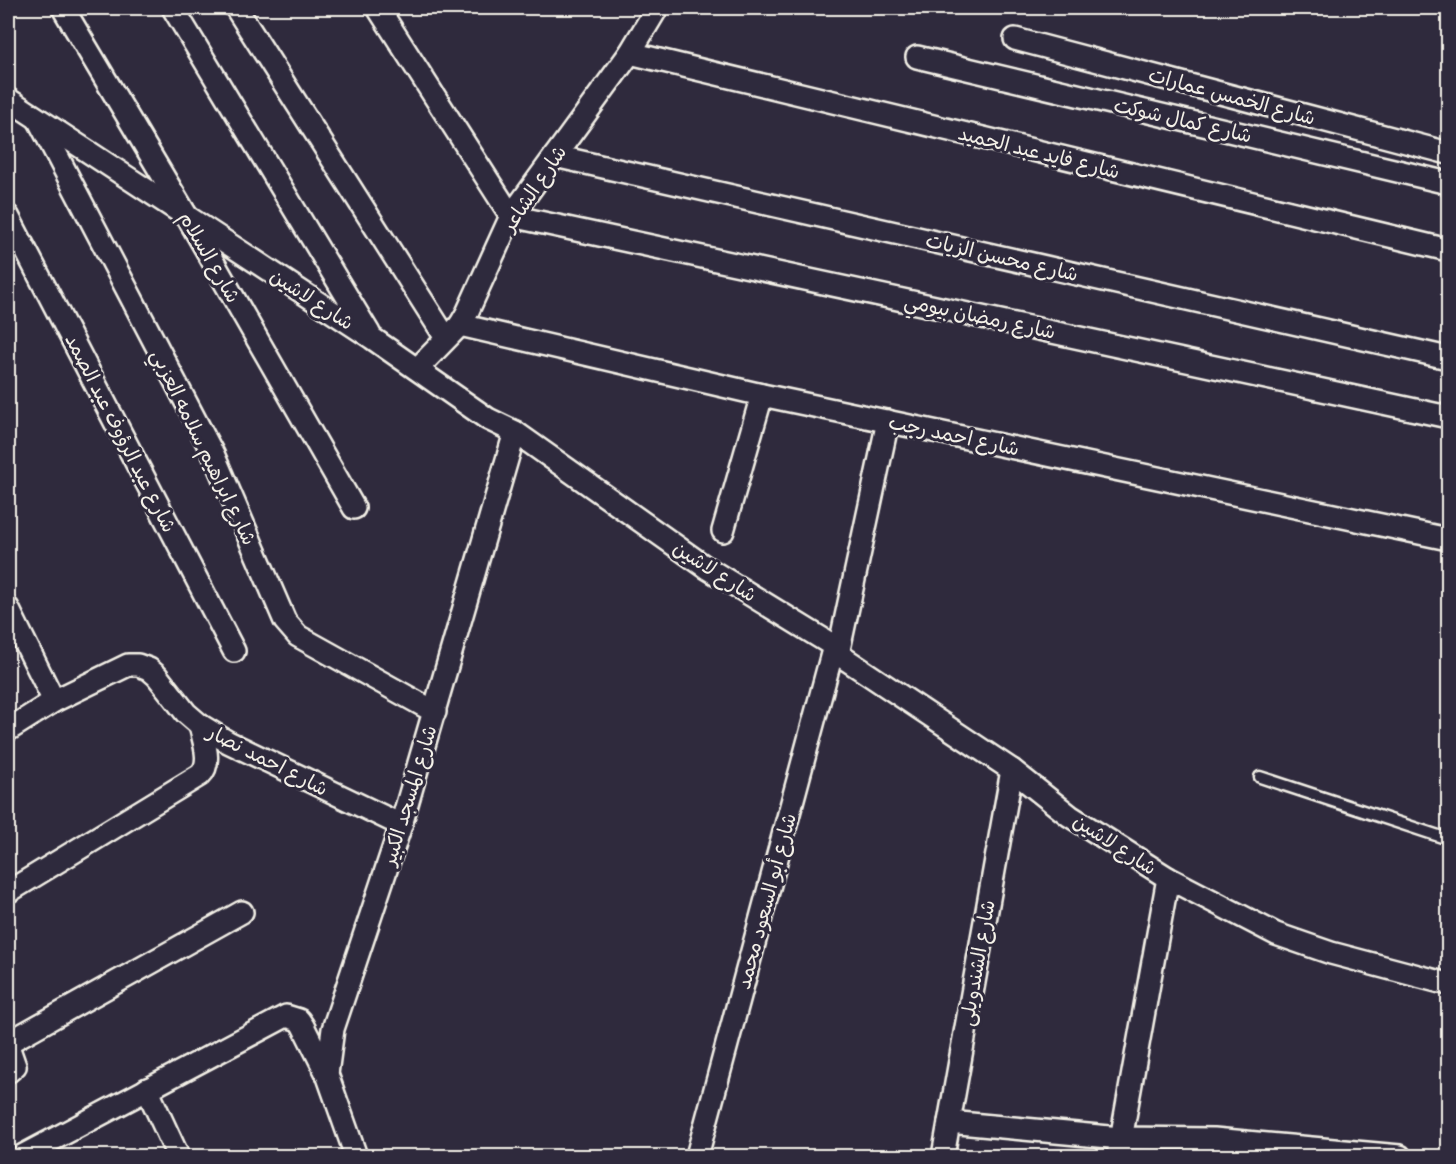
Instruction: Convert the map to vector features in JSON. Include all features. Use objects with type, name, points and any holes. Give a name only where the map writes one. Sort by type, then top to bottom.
[{"type":"street","name":"شارع السلام","points":[[63,8],[188,218],[354,508]]},
{"type":"street","points":[[173,8],[372,338]]},
{"type":"street","points":[[236,8],[453,332]]},
{"type":"street","points":[[378,8],[511,216]]},
{"type":"street","name":"شارع الشاعر","points":[[417,369],[453,332],[467,313],[511,216],[630,53],[657,8]]},
{"type":"street","name":"شارع الخمس عمارات","points":[[1015,39],[1449,153]]},
{"type":"street","name":"شارع فايد عبد الحميد","points":[[630,53],[1449,250]]},
{"type":"street","name":"شارع كمال شوكت","points":[[917,57],[1449,183]]},
{"type":"street","name":"شارع لاشين","points":[[8,99],[372,338],[488,419],[515,432],[707,568],[836,650],[1012,770],[1070,816],[1168,878],[1276,934],[1331,953],[1449,984]]},
{"type":"street","name":"شارع ابراهيم سلامه العزبي","points":[[37,118],[217,462],[285,621],[291,630],[435,712]]},
{"type":"street","name":"شارع محسن الزيات","points":[[555,156],[1449,358]]},
{"type":"street","name":"شارع عبد الرؤوف عبد الصمد","points":[[8,216],[234,651]]},
{"type":"street","name":"شارع رمضان بيومي","points":[[511,216],[1449,417]]},
{"type":"street","name":"شارع احمد رجب","points":[[453,332],[1449,539]]},
{"type":"street","points":[[723,531],[762,395]]},
{"type":"street","name":"شارع أبو السعود محمد","points":[[697,1156],[836,650],[888,421]]},
{"type":"street","name":"شارع المسجد الكبير","points":[[356,1156],[327,1074],[333,1029],[401,825],[515,432]]},
{"type":"street","points":[[8,608],[54,701],[8,730]]},
{"type":"street","name":"شارع احمد نصار","points":[[54,701],[128,665],[138,665],[149,669],[157,676],[174,700],[200,725],[260,758],[401,825]]},
{"type":"street","points":[[8,892],[200,775],[206,768],[207,760],[200,725]]},
{"type":"street","name":"شارع الشندويلى","points":[[943,1156],[1012,770]]},
{"type":"street","points":[[1119,1147],[1168,878]]},
{"type":"street","points":[[8,1072],[15,1066],[8,1046],[11,1041],[242,912]]},
{"type":"street","points":[[22,1156],[286,1016],[299,1020],[327,1074]]},
{"type":"street","points":[[147,1089],[178,1156]]},
{"type":"street","points":[[949,1122],[1119,1147],[1213,1148],[1400,1156]]},
{"type":"lane","points":[[1260,777],[1449,839]]}]
